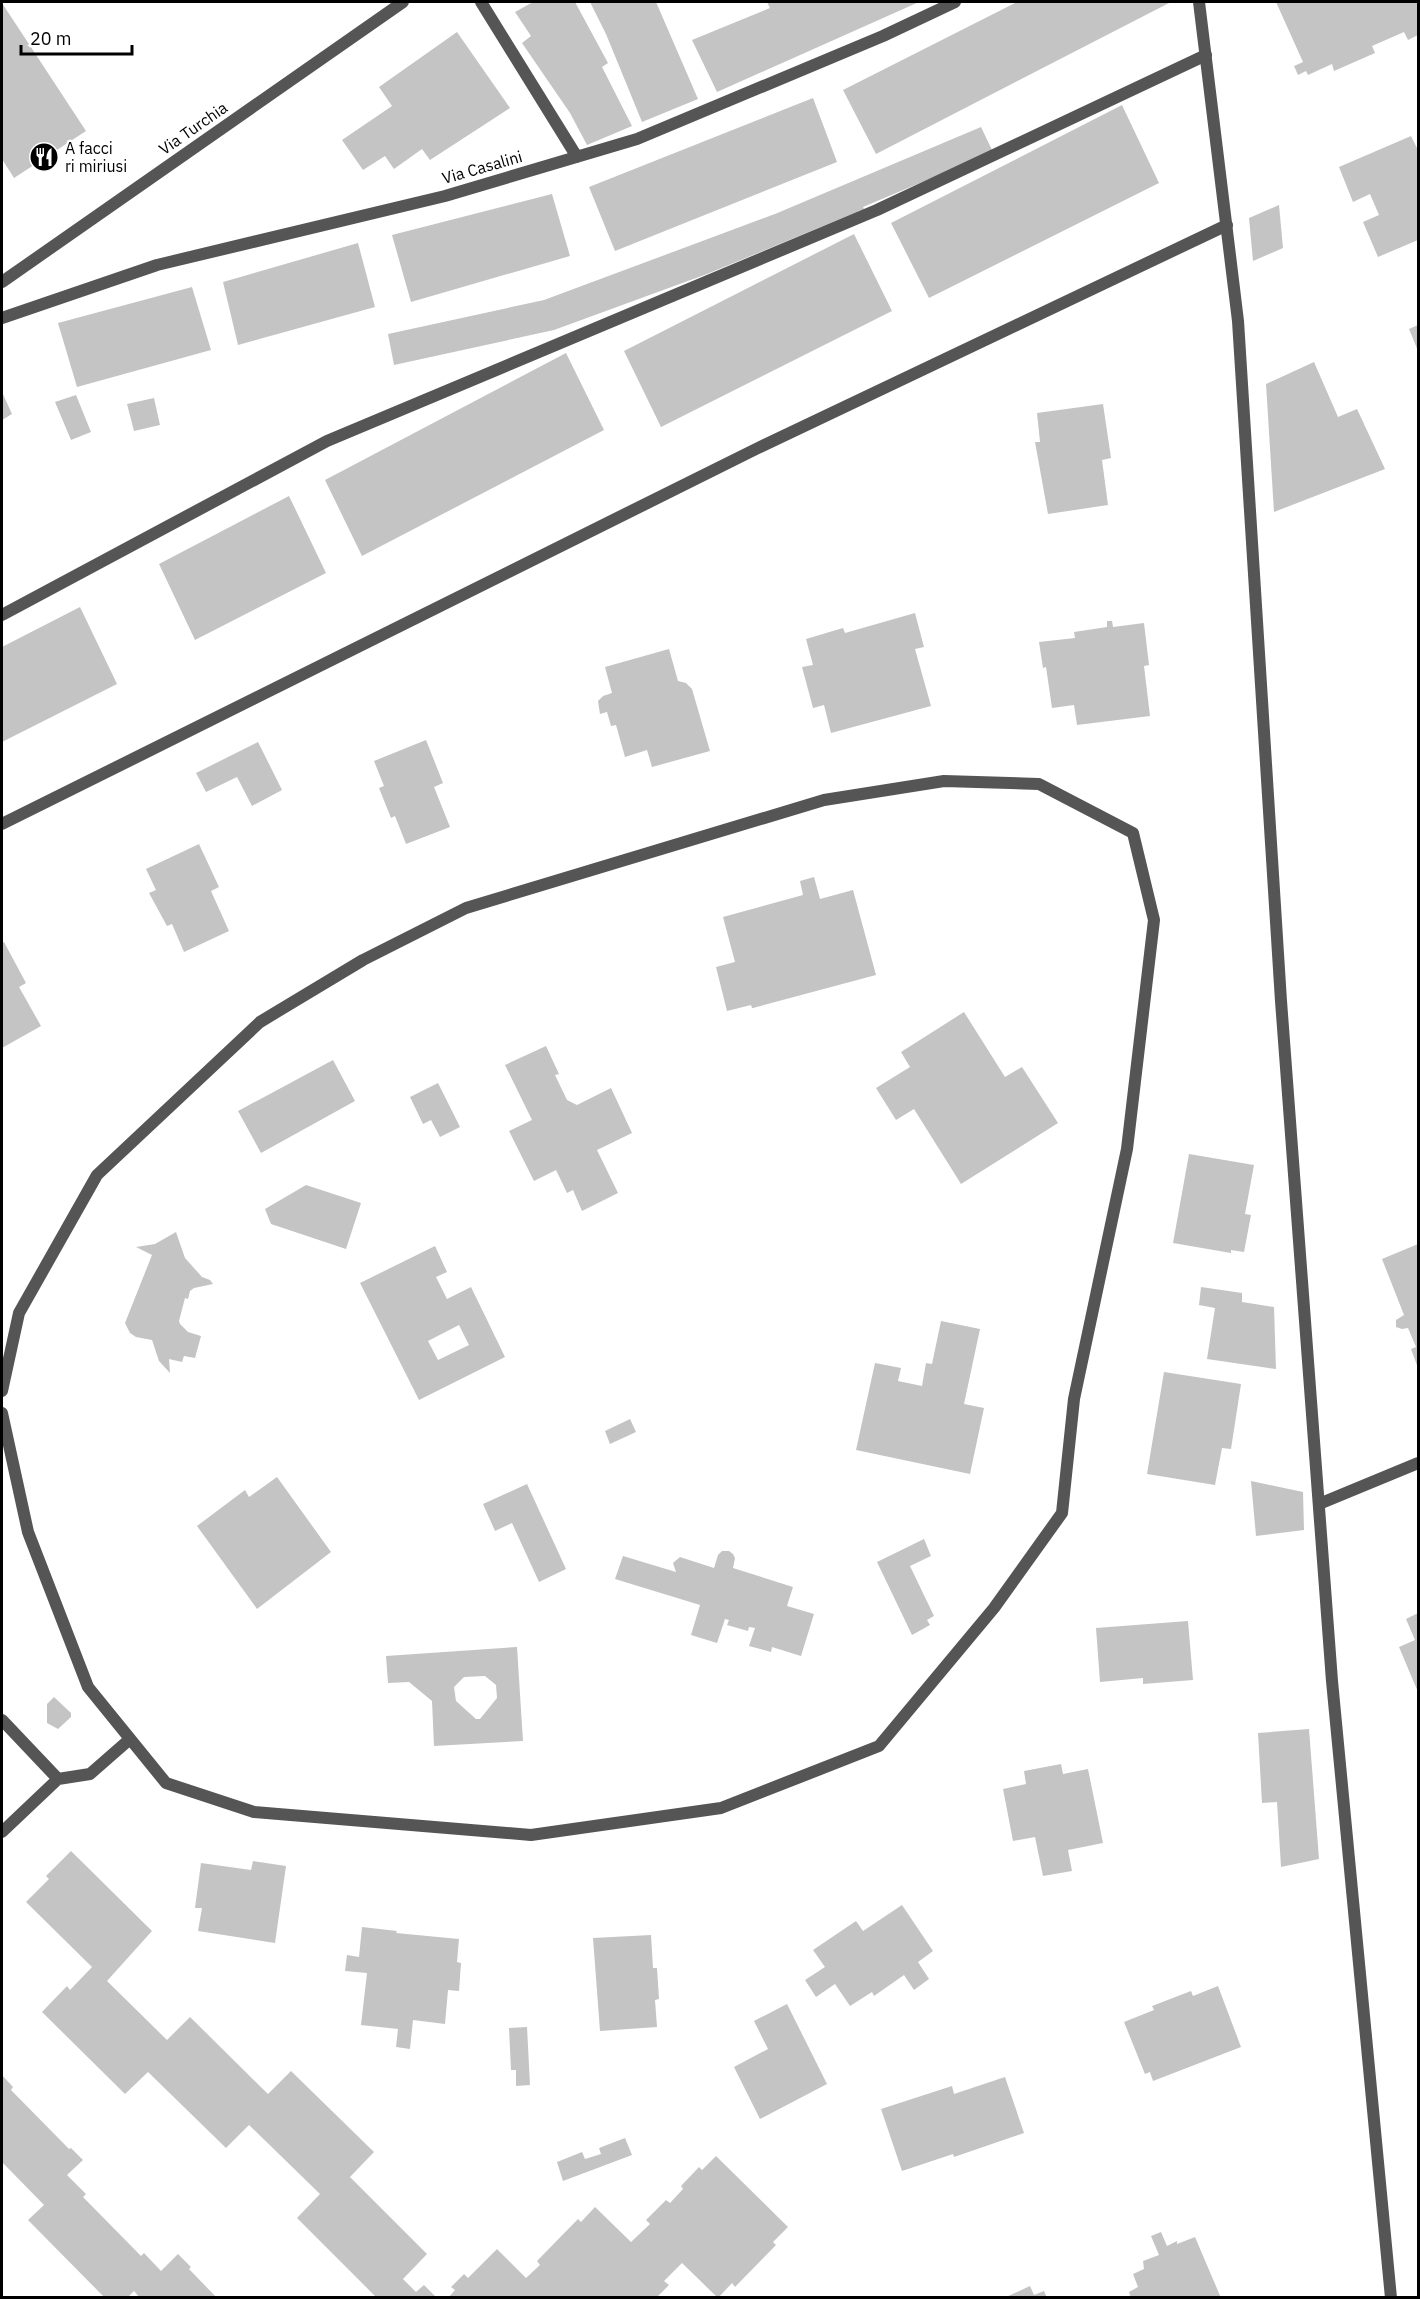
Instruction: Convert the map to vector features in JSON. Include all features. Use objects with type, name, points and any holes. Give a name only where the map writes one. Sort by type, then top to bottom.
[{"type":"street","name":"Via Turchia","points":[[2,282],[403,2]]},
{"type":"street","points":[[481,2],[577,157]]},
{"type":"street","name":"Via Casalini","points":[[2,318],[157,265],[445,196],[648,135],[883,36],[955,2]]},
{"type":"street","points":[[1199,2],[1238,321],[1281,1002],[1332,1681],[1391,2298]]},
{"type":"street","points":[[2,615],[327,441],[877,210],[1206,55]]},
{"type":"street","points":[[2,824],[756,449],[1227,225]]},
{"type":"street","points":[[2,1391],[19,1313],[97,1175],[260,1022],[363,960],[466,908],[824,800],[944,781],[1039,784],[1133,834],[1154,921],[1127,1149],[1074,1399],[1062,1512],[994,1608],[879,1746],[721,1808],[531,1835],[255,1812],[165,1783],[88,1687],[28,1532],[2,1413]]},
{"type":"street","points":[[1319,1504],[1419,1463]]},
{"type":"street","points":[[2,1720],[58,1779]]},
{"type":"street","points":[[2,1832],[58,1779],[90,1774],[130,1739]]},
{"type":"building","points":[[533,2],[575,2],[608,63],[602,67],[632,126],[587,145],[570,113],[522,43],[531,36],[515,12]]},
{"type":"building","points":[[590,2],[656,2],[698,99],[642,122],[606,34]]},
{"type":"building","points":[[767,2],[919,2],[717,92],[692,40],[770,8]]},
{"type":"building","points":[[1017,2],[1171,2],[876,154],[843,90]]},
{"type":"building","points":[[1276,2],[1418,2],[1418,35],[1408,40],[1404,32],[1372,46],[1375,53],[1334,71],[1332,64],[1308,75],[1306,71],[1298,75],[1294,66],[1303,62]]},
{"type":"building","points":[[2,3],[86,131],[14,178],[2,159]]},
{"type":"building","points":[[457,32],[510,108],[430,160],[422,149],[394,169],[385,156],[363,170],[342,140],[392,106],[379,87]]},
{"type":"building","points":[[813,98],[837,162],[615,251],[589,187]]},
{"type":"building","points":[[1122,105],[1159,183],[929,298],[891,223]]},
{"type":"building","points":[[981,127],[993,152],[863,207],[864,209],[707,274],[554,330],[394,365],[388,334],[544,300],[775,214]]},
{"type":"building","points":[[1411,136],[1418,148],[1418,240],[1378,257],[1363,222],[1379,215],[1370,194],[1353,202],[1339,167]]},
{"type":"building","points":[[552,194],[570,256],[411,302],[392,235]]},
{"type":"building","points":[[1279,205],[1283,248],[1253,261],[1249,218]]},
{"type":"building","points":[[854,234],[892,311],[661,427],[624,351]]},
{"type":"building","points":[[358,243],[375,307],[238,345],[223,282]]},
{"type":"building","points":[[192,287],[211,350],[77,387],[58,323]]},
{"type":"building","points":[[1418,325],[1418,351],[1409,329]]},
{"type":"building","points":[[566,353],[604,430],[362,556],[325,480]]},
{"type":"building","points":[[1314,362],[1338,417],[1357,409],[1385,469],[1274,512],[1266,384]]},
{"type":"building","points":[[2,392],[12,414],[2,420]]},
{"type":"building","points":[[76,395],[91,432],[71,440],[55,402]]},
{"type":"building","points":[[154,398],[160,425],[134,431],[127,404]]},
{"type":"building","points":[[1103,404],[1111,458],[1102,460],[1108,505],[1048,514],[1035,442],[1040,442],[1037,413]]},
{"type":"building","points":[[289,496],[326,573],[195,640],[159,564]]},
{"type":"building","points":[[80,607],[117,684],[2,742],[2,647]]},
{"type":"building","points":[[915,613],[924,647],[915,649],[931,706],[831,733],[824,705],[813,708],[802,667],[813,665],[806,639],[843,628],[845,633]]},
{"type":"building","points":[[1107,621],[1112,621],[1113,627],[1144,623],[1149,665],[1144,666],[1150,716],[1077,725],[1074,705],[1052,708],[1046,667],[1043,668],[1039,642],[1075,638],[1074,632],[1107,627]]},
{"type":"building","points":[[669,649],[678,681],[686,683],[692,689],[710,751],[652,767],[647,750],[625,757],[616,725],[611,726],[607,712],[600,714],[598,701],[603,696],[612,693],[605,667]]},
{"type":"building","points":[[426,740],[443,783],[434,787],[450,827],[406,844],[395,816],[391,818],[379,788],[384,786],[374,761]]},
{"type":"building","points":[[258,742],[282,790],[252,806],[237,777],[206,792],[196,773]]},
{"type":"building","points":[[199,844],[219,887],[211,891],[229,931],[184,952],[172,924],[167,926],[149,893],[156,890],[146,869]]},
{"type":"building","points":[[814,877],[820,899],[853,890],[876,975],[753,1008],[751,1005],[727,1011],[716,967],[735,962],[723,917],[803,895],[800,881]]},
{"type":"building","points":[[4,942],[26,983],[19,987],[41,1026],[2,1048],[2,943]]},
{"type":"building","points":[[964,1012],[1005,1077],[1022,1067],[1058,1123],[961,1184],[914,1109],[896,1120],[876,1088],[910,1067],[901,1052]]},
{"type":"building","points":[[546,1046],[559,1074],[555,1075],[567,1100],[577,1105],[611,1088],[632,1133],[597,1150],[618,1193],[582,1211],[573,1190],[567,1193],[556,1170],[534,1181],[509,1131],[532,1120],[505,1065]]},
{"type":"building","points":[[333,1060],[355,1101],[261,1153],[238,1111]]},
{"type":"building","points":[[438,1083],[460,1127],[440,1137],[431,1120],[423,1124],[410,1097]]},
{"type":"building","points":[[1189,1154],[1254,1165],[1245,1214],[1251,1215],[1244,1252],[1231,1250],[1231,1253],[1173,1243]]},
{"type":"building","points":[[306,1185],[361,1203],[346,1249],[271,1224],[265,1209]]},
{"type":"building","points":[[176,1232],[185,1258],[202,1277],[213,1284],[194,1288],[190,1291],[188,1299],[185,1298],[180,1324],[188,1332],[201,1336],[195,1358],[184,1356],[182,1362],[169,1359],[170,1373],[159,1361],[152,1340],[136,1337],[130,1333],[125,1323],[152,1255],[136,1247],[155,1244]]},
{"type":"building","points":[[1418,1244],[1418,1368],[1411,1349],[1416,1347],[1408,1328],[1396,1327],[1396,1320],[1404,1315],[1382,1259]]},
{"type":"building","points":[[435,1246],[447,1272],[436,1277],[447,1299],[471,1287],[505,1357],[419,1400],[360,1283]],"holes":[[[459,1325],[469,1345],[438,1360],[428,1341]]]},
{"type":"building","points":[[1201,1287],[1242,1293],[1242,1302],[1274,1307],[1276,1369],[1207,1359],[1215,1308],[1199,1305]]},
{"type":"building","points":[[941,1321],[980,1329],[964,1404],[984,1408],[970,1474],[856,1450],[875,1363],[901,1368],[898,1381],[922,1386],[926,1363],[932,1364]]},
{"type":"building","points":[[1164,1372],[1241,1384],[1231,1449],[1222,1448],[1215,1485],[1147,1474]]},
{"type":"building","points":[[630,1419],[636,1432],[610,1444],[605,1431]]},
{"type":"building","points":[[277,1477],[331,1552],[257,1609],[197,1526],[245,1490],[249,1497]]},
{"type":"building","points":[[1251,1481],[1303,1492],[1304,1530],[1256,1536]]},
{"type":"building","points":[[527,1484],[566,1569],[539,1582],[512,1523],[495,1531],[483,1504]]},
{"type":"building","points":[[924,1539],[931,1556],[910,1566],[934,1616],[927,1620],[930,1625],[912,1635],[877,1562]]},
{"type":"building","points":[[722,1551],[729,1551],[733,1554],[735,1558],[733,1568],[793,1587],[787,1606],[814,1614],[801,1656],[772,1647],[771,1652],[749,1646],[755,1628],[749,1627],[748,1631],[727,1625],[729,1620],[725,1619],[717,1643],[691,1635],[700,1605],[615,1579],[623,1556],[676,1572],[673,1563],[680,1557],[714,1568],[718,1555]]},
{"type":"building","points":[[1418,1613],[1418,1692],[1399,1647],[1415,1640],[1406,1619]]},
{"type":"building","points":[[1188,1621],[1193,1680],[1143,1684],[1143,1678],[1100,1682],[1096,1628]]},
{"type":"building","points":[[517,1647],[523,1741],[434,1746],[432,1701],[409,1682],[388,1683],[386,1656]],"holes":[[[485,1676],[496,1685],[497,1698],[480,1719],[476,1719],[456,1701],[454,1687],[464,1677]]]},
{"type":"building","points":[[54,1697],[71,1713],[71,1717],[58,1729],[47,1723],[47,1704]]},
{"type":"building","points":[[1309,1729],[1319,1859],[1281,1867],[1277,1802],[1262,1803],[1258,1733]]},
{"type":"building","points":[[1061,1764],[1063,1774],[1088,1769],[1103,1843],[1068,1850],[1072,1871],[1043,1876],[1035,1837],[1013,1841],[1003,1789],[1026,1784],[1024,1771]]},
{"type":"building","points":[[71,1851],[152,1931],[107,1981],[167,2040],[190,2017],[268,2094],[291,2071],[374,2152],[350,2177],[427,2254],[403,2279],[416,2292],[424,2285],[437,2298],[377,2298],[297,2218],[320,2194],[249,2125],[226,2148],[148,2072],[125,2094],[42,2012],[67,1986],[70,1990],[92,1967],[26,1902],[49,1879],[46,1876]]},
{"type":"building","points":[[253,1861],[286,1866],[275,1943],[198,1931],[202,1908],[195,1908],[201,1863],[251,1870]]},
{"type":"building","points":[[902,1905],[933,1951],[918,1962],[929,1979],[914,1990],[904,1975],[874,1996],[872,1992],[850,2006],[835,1984],[816,1997],[805,1980],[825,1967],[813,1950],[856,1921],[863,1931]]},
{"type":"building","points":[[362,1927],[459,1939],[457,1962],[461,1963],[459,1991],[448,1990],[445,2024],[413,2020],[410,2049],[396,2047],[398,2029],[361,2025],[367,1973],[345,1971],[347,1955],[359,1957]]},
{"type":"building","points":[[651,1935],[653,1968],[657,1968],[659,1999],[655,2000],[657,2027],[600,2031],[593,1938]]},
{"type":"building","points":[[1218,1986],[1241,2047],[1153,2081],[1150,2072],[1145,2074],[1124,2022],[1154,2010],[1152,2006],[1191,1991],[1193,1996]]},
{"type":"building","points":[[787,2004],[827,2084],[760,2119],[734,2067],[768,2049],[754,2021]]},
{"type":"building","points":[[527,2027],[530,2085],[516,2086],[516,2070],[511,2070],[509,2028]]},
{"type":"building","points":[[2,2075],[13,2087],[11,2090],[69,2149],[71,2148],[83,2160],[67,2175],[86,2194],[83,2197],[141,2256],[144,2253],[161,2271],[178,2254],[217,2298],[140,2298],[134,2291],[127,2298],[105,2298],[28,2220],[44,2205],[2,2162]]},
{"type":"building","points":[[1005,2077],[1024,2133],[954,2157],[953,2154],[902,2171],[881,2109],[952,2086],[954,2094]]},
{"type":"building","points":[[625,2138],[632,2155],[563,2181],[557,2162],[582,2152],[585,2159],[601,2154],[599,2148]]},
{"type":"building","points":[[716,2156],[788,2227],[773,2242],[776,2245],[735,2287],[732,2283],[718,2298],[682,2263],[664,2281],[669,2285],[656,2298],[448,2298],[455,2290],[451,2287],[464,2274],[468,2278],[497,2249],[526,2278],[540,2265],[537,2261],[578,2219],[581,2222],[595,2207],[631,2242],[650,2224],[646,2220],[666,2200],[670,2203],[683,2189],[681,2186],[699,2167],[702,2170]]},
{"type":"building","points":[[1161,2232],[1167,2246],[1195,2237],[1221,2298],[1131,2298],[1129,2292],[1138,2287],[1133,2274],[1144,2269],[1143,2261],[1159,2255],[1151,2236]]},
{"type":"building","points":[[1030,2286],[1034,2295],[1044,2291],[1047,2298],[1004,2298]]},
{"type":"place","name":"A facci ri miriusi","points":[[44,157]]}]
